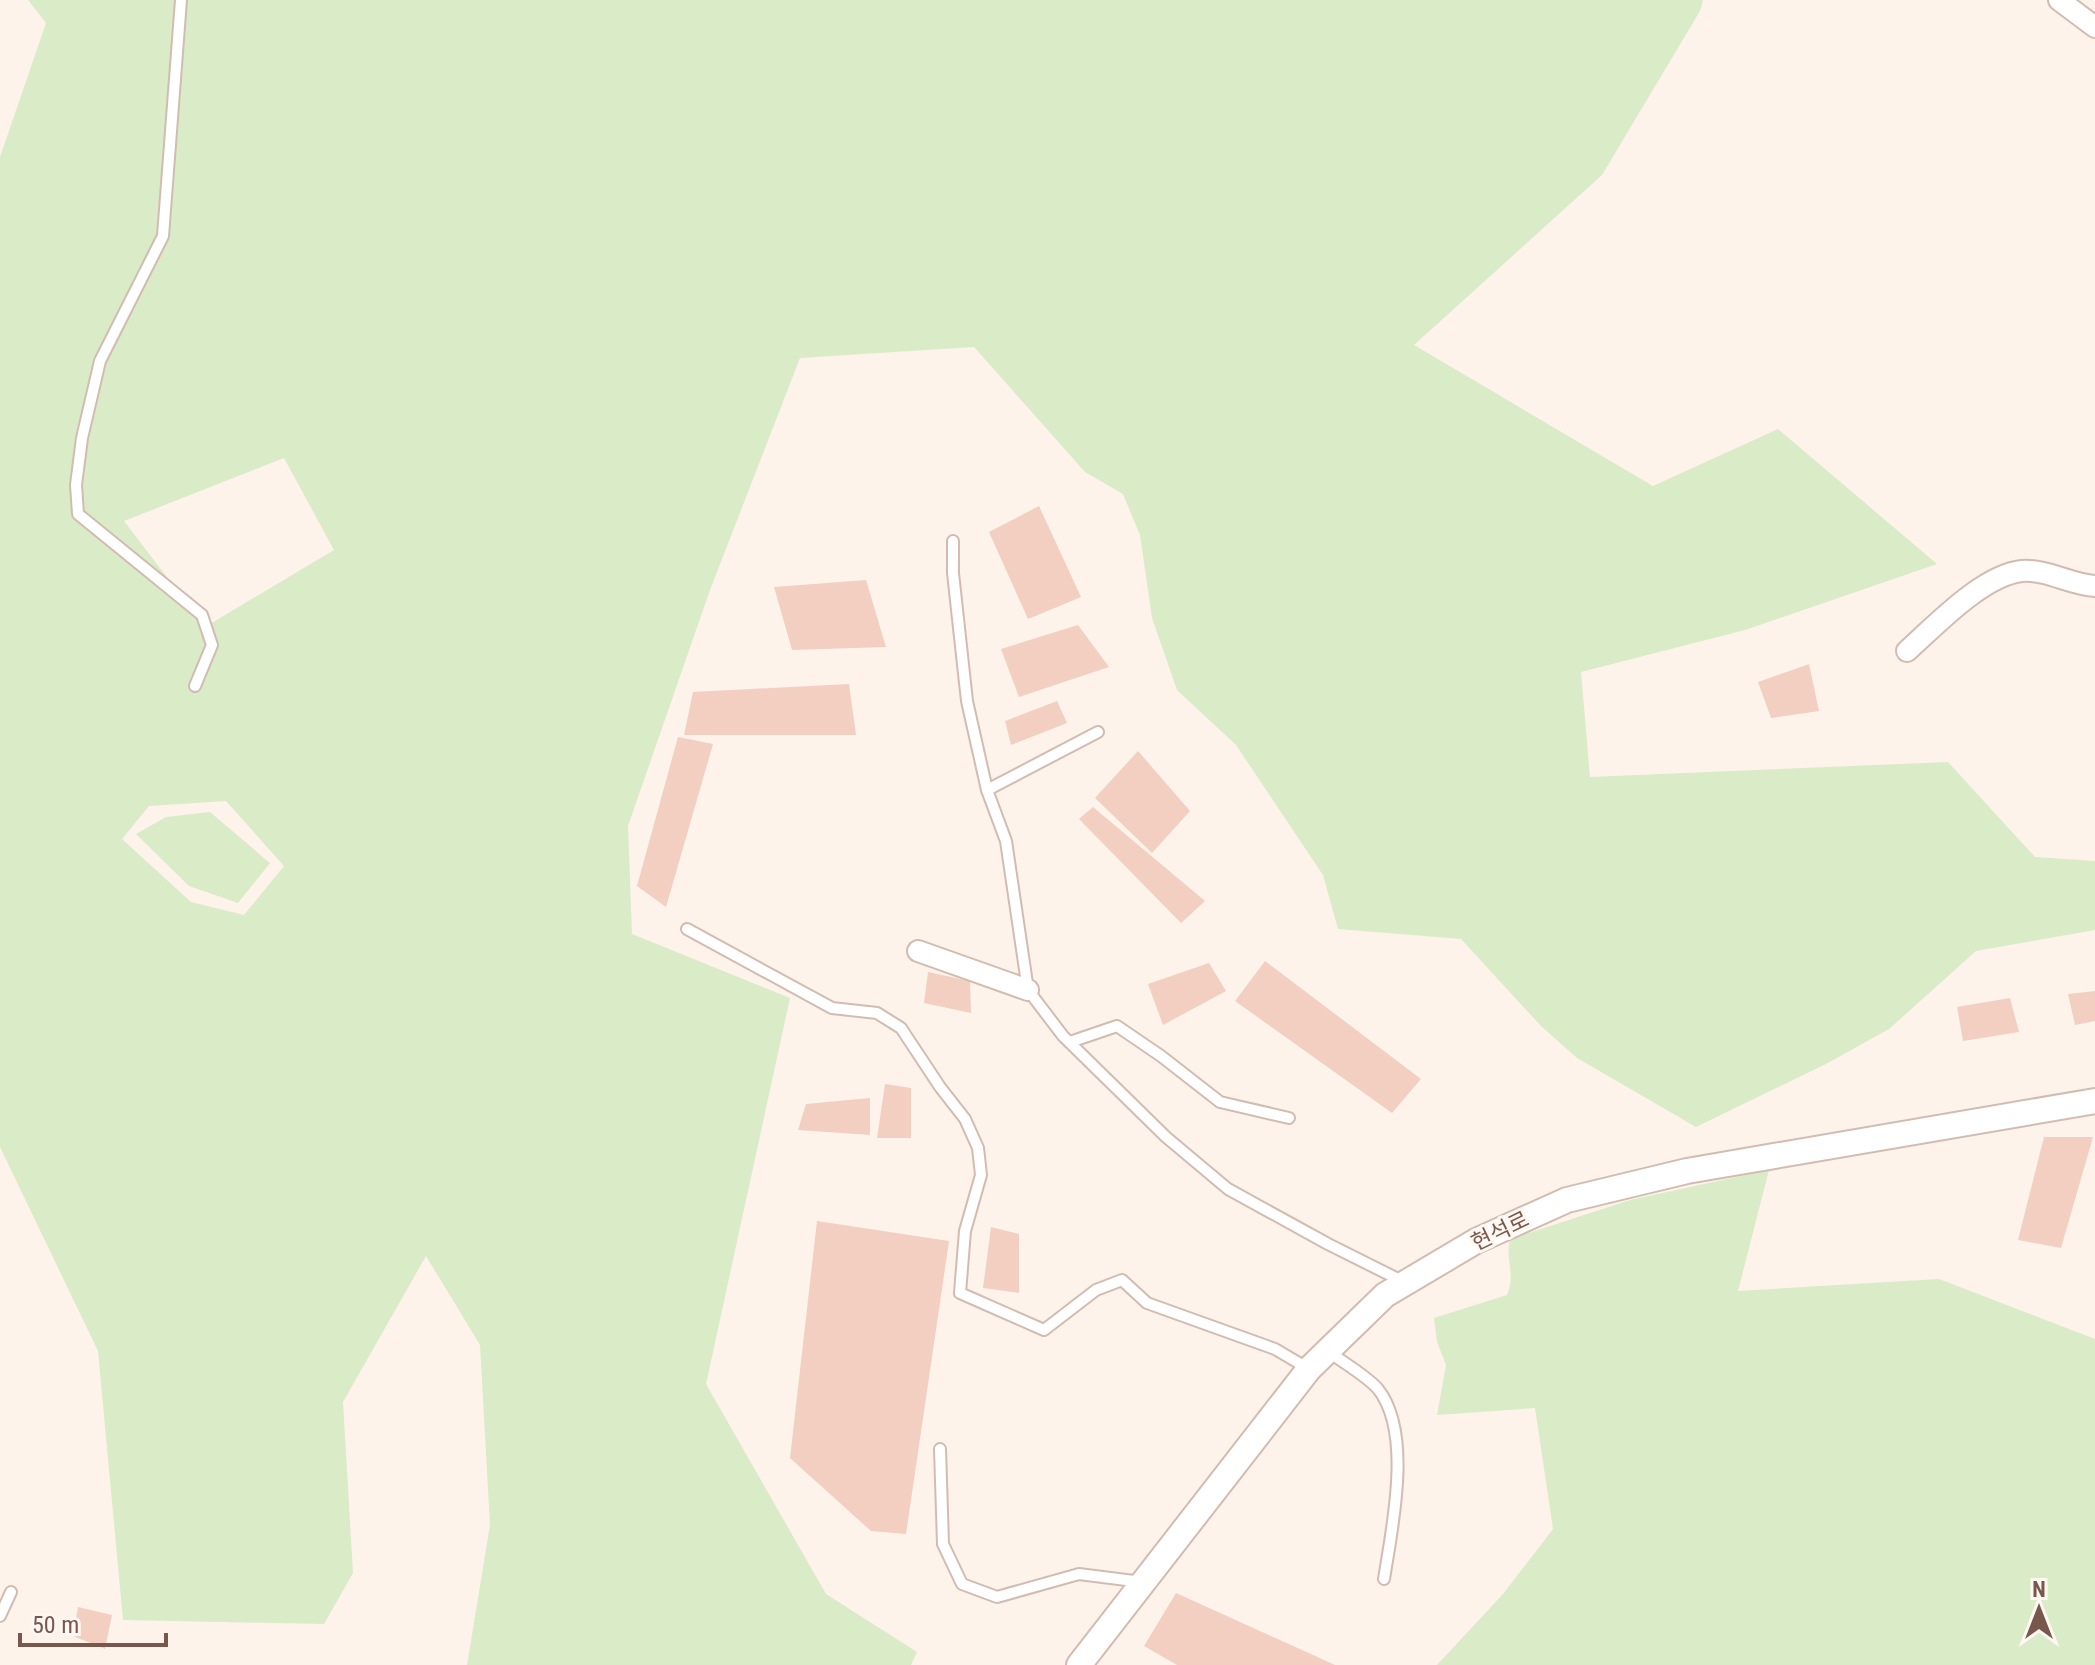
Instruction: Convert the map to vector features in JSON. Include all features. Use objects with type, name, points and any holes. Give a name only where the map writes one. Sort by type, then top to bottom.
[{"type":"street","points":[[2059,0],[2072,13],[2095,27]]},
{"type":"street","points":[[1907,651],[1981,587],[2022,571],[2095,586]]},
{"type":"street","points":[[918,951],[1028,990]]},
{"type":"street","name":"현석로","points":[[1079,1665],[1309,1369],[1385,1295],[1476,1241],[1567,1200],[1687,1171],[2095,1101]]},
{"type":"lane","points":[[181,0],[163,236],[100,361],[82,438],[76,485],[78,514],[202,615],[212,645],[195,686]]},
{"type":"lane","points":[[953,541],[953,573],[967,701],[987,790],[1006,841],[1028,990],[1070,1042],[1166,1137],[1228,1189],[1406,1283]]},
{"type":"lane","points":[[987,790],[1098,732]]},
{"type":"lane","points":[[687,929],[832,1008],[877,1013],[901,1028],[965,1119],[978,1148],[981,1175],[965,1231],[960,1293],[1044,1330],[1096,1290],[1122,1280],[1147,1303],[1275,1349],[1309,1369]]},
{"type":"lane","points":[[1070,1042],[1117,1026],[1220,1102],[1289,1118]]},
{"type":"lane","points":[[1328,1351],[1378,1389],[1395,1426],[1397,1502],[1384,1579]]},
{"type":"lane","points":[[940,1449],[943,1544],[962,1584],[997,1597],[1079,1574],[1144,1582]]},
{"type":"lane","points":[[0,1616],[11,1592]]},
{"type":"green space","points":[[28,0],[1703,0],[1700,11],[1602,175],[1414,345],[1653,486],[1778,429],[1937,564],[1745,630],[1581,672],[1590,777],[1948,762],[2035,857],[2095,861],[2095,930],[1976,951],[1889,1029],[1826,1064],[1696,1127],[1577,1058],[1541,1026],[1461,939],[1338,929],[1323,875],[1236,745],[1177,690],[1152,618],[1140,535],[1123,494],[1085,472],[974,347],[800,358],[710,590],[628,826],[632,934],[790,998],[706,1384],[826,1594],[917,1652],[911,1665],[467,1665],[490,1525],[480,1345],[426,1256],[343,1402],[353,1573],[324,1624],[123,1620],[98,1351],[0,1147],[0,157],[46,23]],"holes":[[[284,458],[334,550],[205,627],[124,521]],[[226,801],[284,866],[244,915],[191,902],[122,839],[149,806]]]},
{"type":"green space","points":[[210,812],[270,863],[238,903],[189,886],[136,834],[166,817]]},
{"type":"green space","points":[[1769,1170],[1738,1291],[1939,1279],[2095,1339],[2095,1665],[1437,1665],[1503,1594],[1553,1529],[1535,1408],[1437,1415],[1446,1365],[1437,1342],[1434,1318],[1507,1295],[1511,1280],[1510,1239],[1630,1200]]},
{"type":"building","points":[[1039,506],[1081,597],[1028,619],[989,532]]},
{"type":"building","points":[[866,580],[886,647],[792,650],[774,587]]},
{"type":"building","points":[[1078,625],[1109,667],[1019,697],[1001,649]]},
{"type":"building","points":[[1809,664],[1819,711],[1771,718],[1758,682]]},
{"type":"building","points":[[849,684],[856,735],[684,735],[693,692]]},
{"type":"building","points":[[1057,701],[1067,723],[1011,745],[1005,721]]},
{"type":"building","points":[[678,737],[713,744],[666,907],[637,886]]},
{"type":"building","points":[[1138,751],[1190,811],[1152,853],[1095,798]]},
{"type":"building","points":[[1093,807],[1205,901],[1181,923],[1079,819]]},
{"type":"building","points":[[1265,961],[1421,1079],[1392,1113],[1235,1001]]},
{"type":"building","points":[[1209,963],[1226,991],[1163,1025],[1148,984]]},
{"type":"building","points":[[928,972],[970,981],[971,1013],[924,1003]]},
{"type":"building","points":[[2095,991],[2095,1021],[2075,1025],[2068,994]]},
{"type":"building","points":[[2010,998],[2019,1032],[1963,1041],[1957,1007]]},
{"type":"building","points":[[885,1084],[911,1088],[911,1138],[877,1138]]},
{"type":"building","points":[[870,1098],[870,1135],[798,1130],[806,1104]]},
{"type":"building","points":[[2044,1137],[2093,1137],[2061,1248],[2018,1240]]},
{"type":"building","points":[[817,1221],[949,1241],[906,1534],[871,1531],[790,1458]]},
{"type":"building","points":[[991,1227],[1019,1234],[1019,1293],[983,1288]]},
{"type":"building","points":[[1176,1593],[1335,1665],[1177,1665],[1144,1646]]},
{"type":"building","points":[[78,1607],[112,1615],[105,1649],[73,1636]]}]
